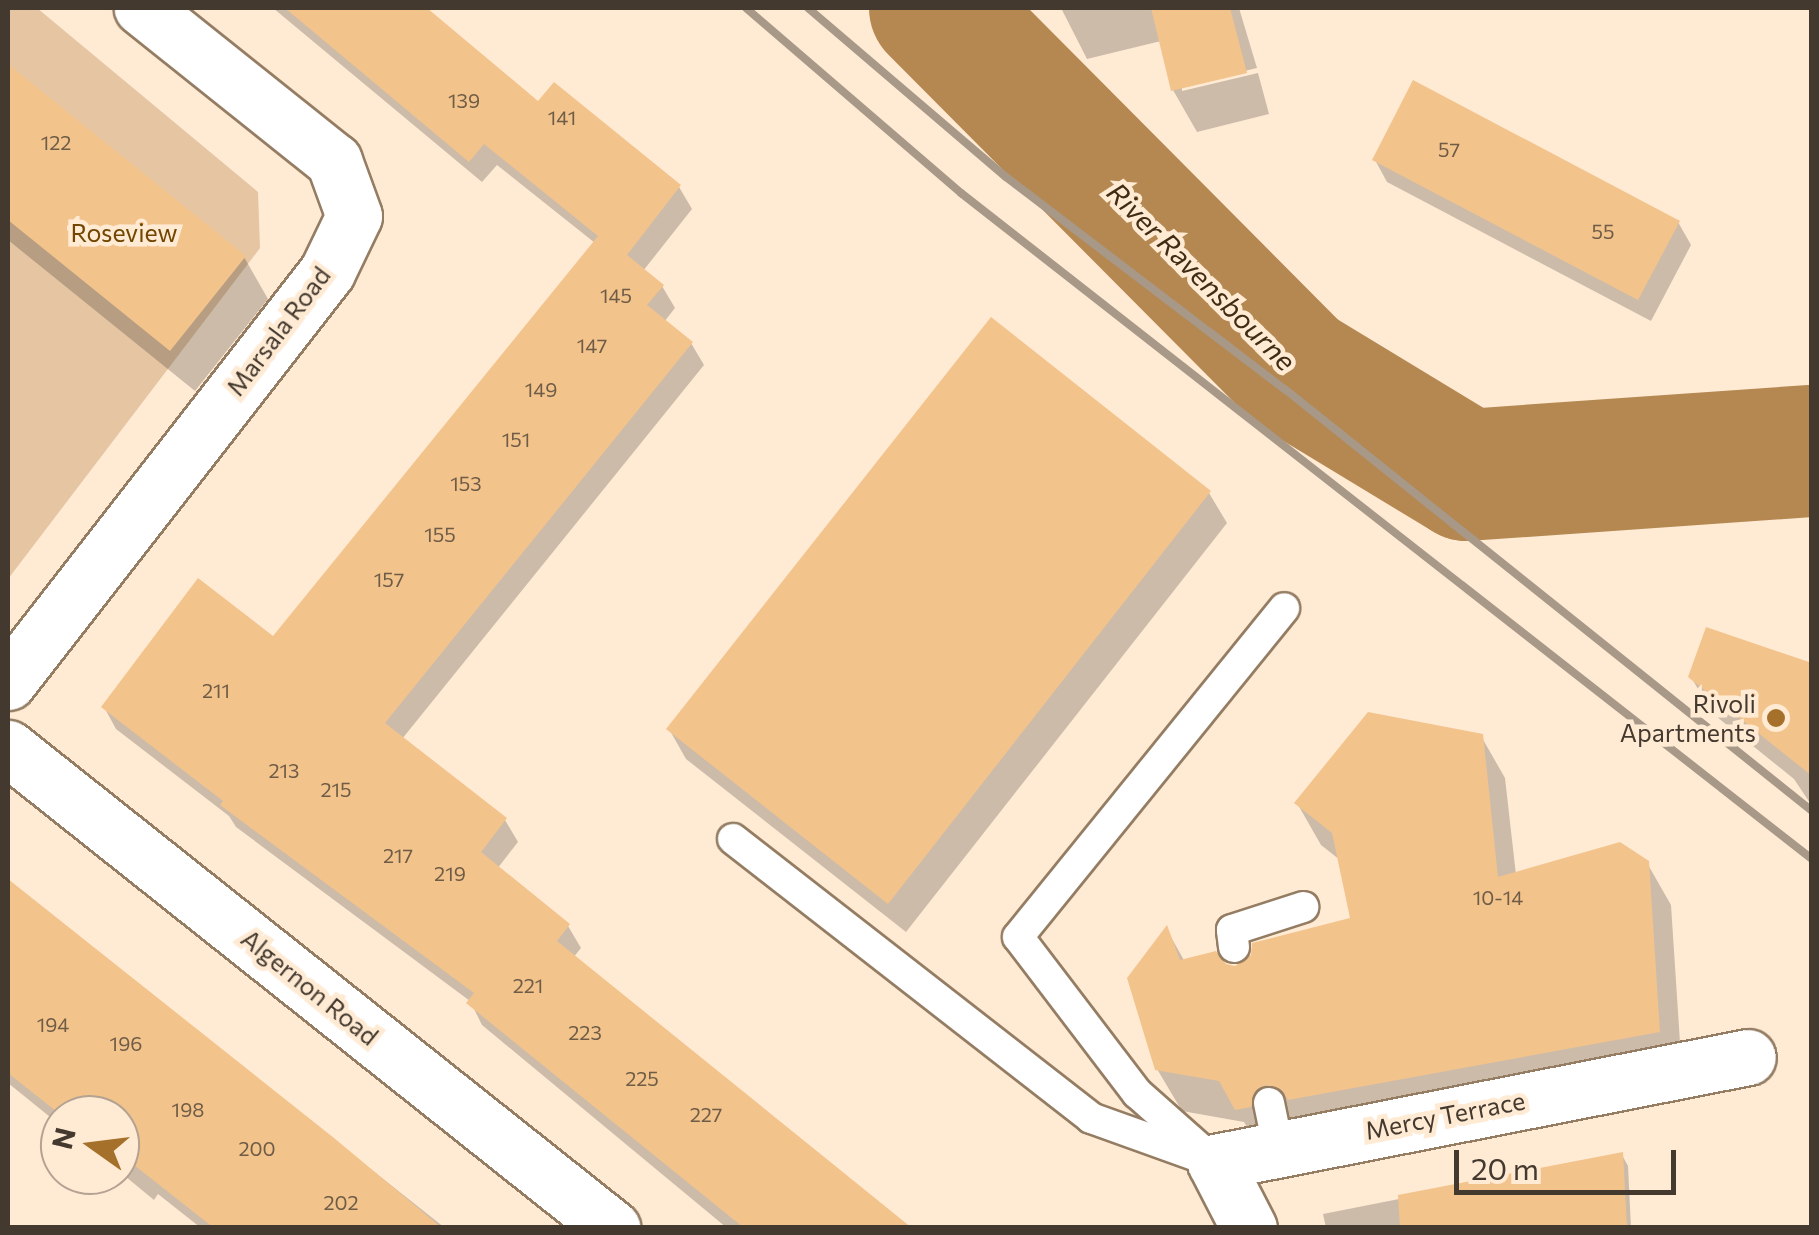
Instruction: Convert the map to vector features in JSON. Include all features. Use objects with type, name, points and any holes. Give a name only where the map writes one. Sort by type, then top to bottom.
[{"type":"street","name":"Marsala Road","points":[[8,682],[326,272],[354,216],[334,161],[142,8]]},
{"type":"street","name":"Algernon Road","points":[[8,748],[612,1228]]},
{"type":"street","name":"Mercy Terrace","points":[[1215,1162],[1274,1125],[1748,1058]]},
{"type":"street","points":[[1215,1162],[1249,1228]]},
{"type":"lane","points":[[1215,1162],[1136,1093],[1018,937],[1284,608]]},
{"type":"lane","points":[[732,839],[1091,1118],[1215,1162]]},
{"type":"lane","points":[[1234,947],[1232,930],[1303,907]]},
{"type":"green space","name":"Roseview","points":[[8,8],[37,8],[258,192],[260,248],[8,579]]},
{"type":"building","points":[[285,8],[427,8],[538,101],[554,82],[681,185],[627,255],[664,285],[647,305],[693,342],[385,723],[507,818],[481,852],[570,924],[557,941],[912,1228],[744,1228],[466,1003],[474,993],[220,805],[223,801],[101,707],[198,578],[273,636],[598,236],[484,144],[469,162]]},
{"type":"building","points":[[1151,8],[1230,8],[1247,73],[1171,91]]},
{"type":"building","points":[[8,64],[246,256],[170,351],[8,220]]},
{"type":"building","points":[[1413,80],[1680,221],[1638,300],[1372,160]]},
{"type":"building","points":[[991,317],[1211,491],[888,904],[666,729]]},
{"type":"building","name":"Rivoli Apartments","points":[[1706,627],[1812,663],[1812,776],[1688,677]]},
{"type":"building","points":[[1368,712],[1483,734],[1498,877],[1620,842],[1649,861],[1660,1032],[1288,1100],[1282,1090],[1266,1085],[1256,1090],[1251,1107],[1235,1110],[1219,1081],[1155,1070],[1127,978],[1167,925],[1180,960],[1216,951],[1226,964],[1235,966],[1251,955],[1252,943],[1350,918],[1332,833],[1294,803]]},
{"type":"building","points":[[8,879],[442,1228],[214,1228],[140,1170],[140,1095],[40,1095],[40,1098],[8,1073]]},
{"type":"building","points":[[1623,1152],[1627,1228],[1400,1228],[1398,1195]]},
{"type":"waterway","name":"River Ravensbourne","points":[[935,8],[1297,372],[1467,475],[1812,451]]},
{"type":"railway","points":[[746,8],[961,193],[1812,859]]},
{"type":"railway","points":[[808,8],[1006,177],[1286,390],[1812,811]]},
{"type":"place","name":"Rivoli Apartments","points":[[1776,718]]}]
